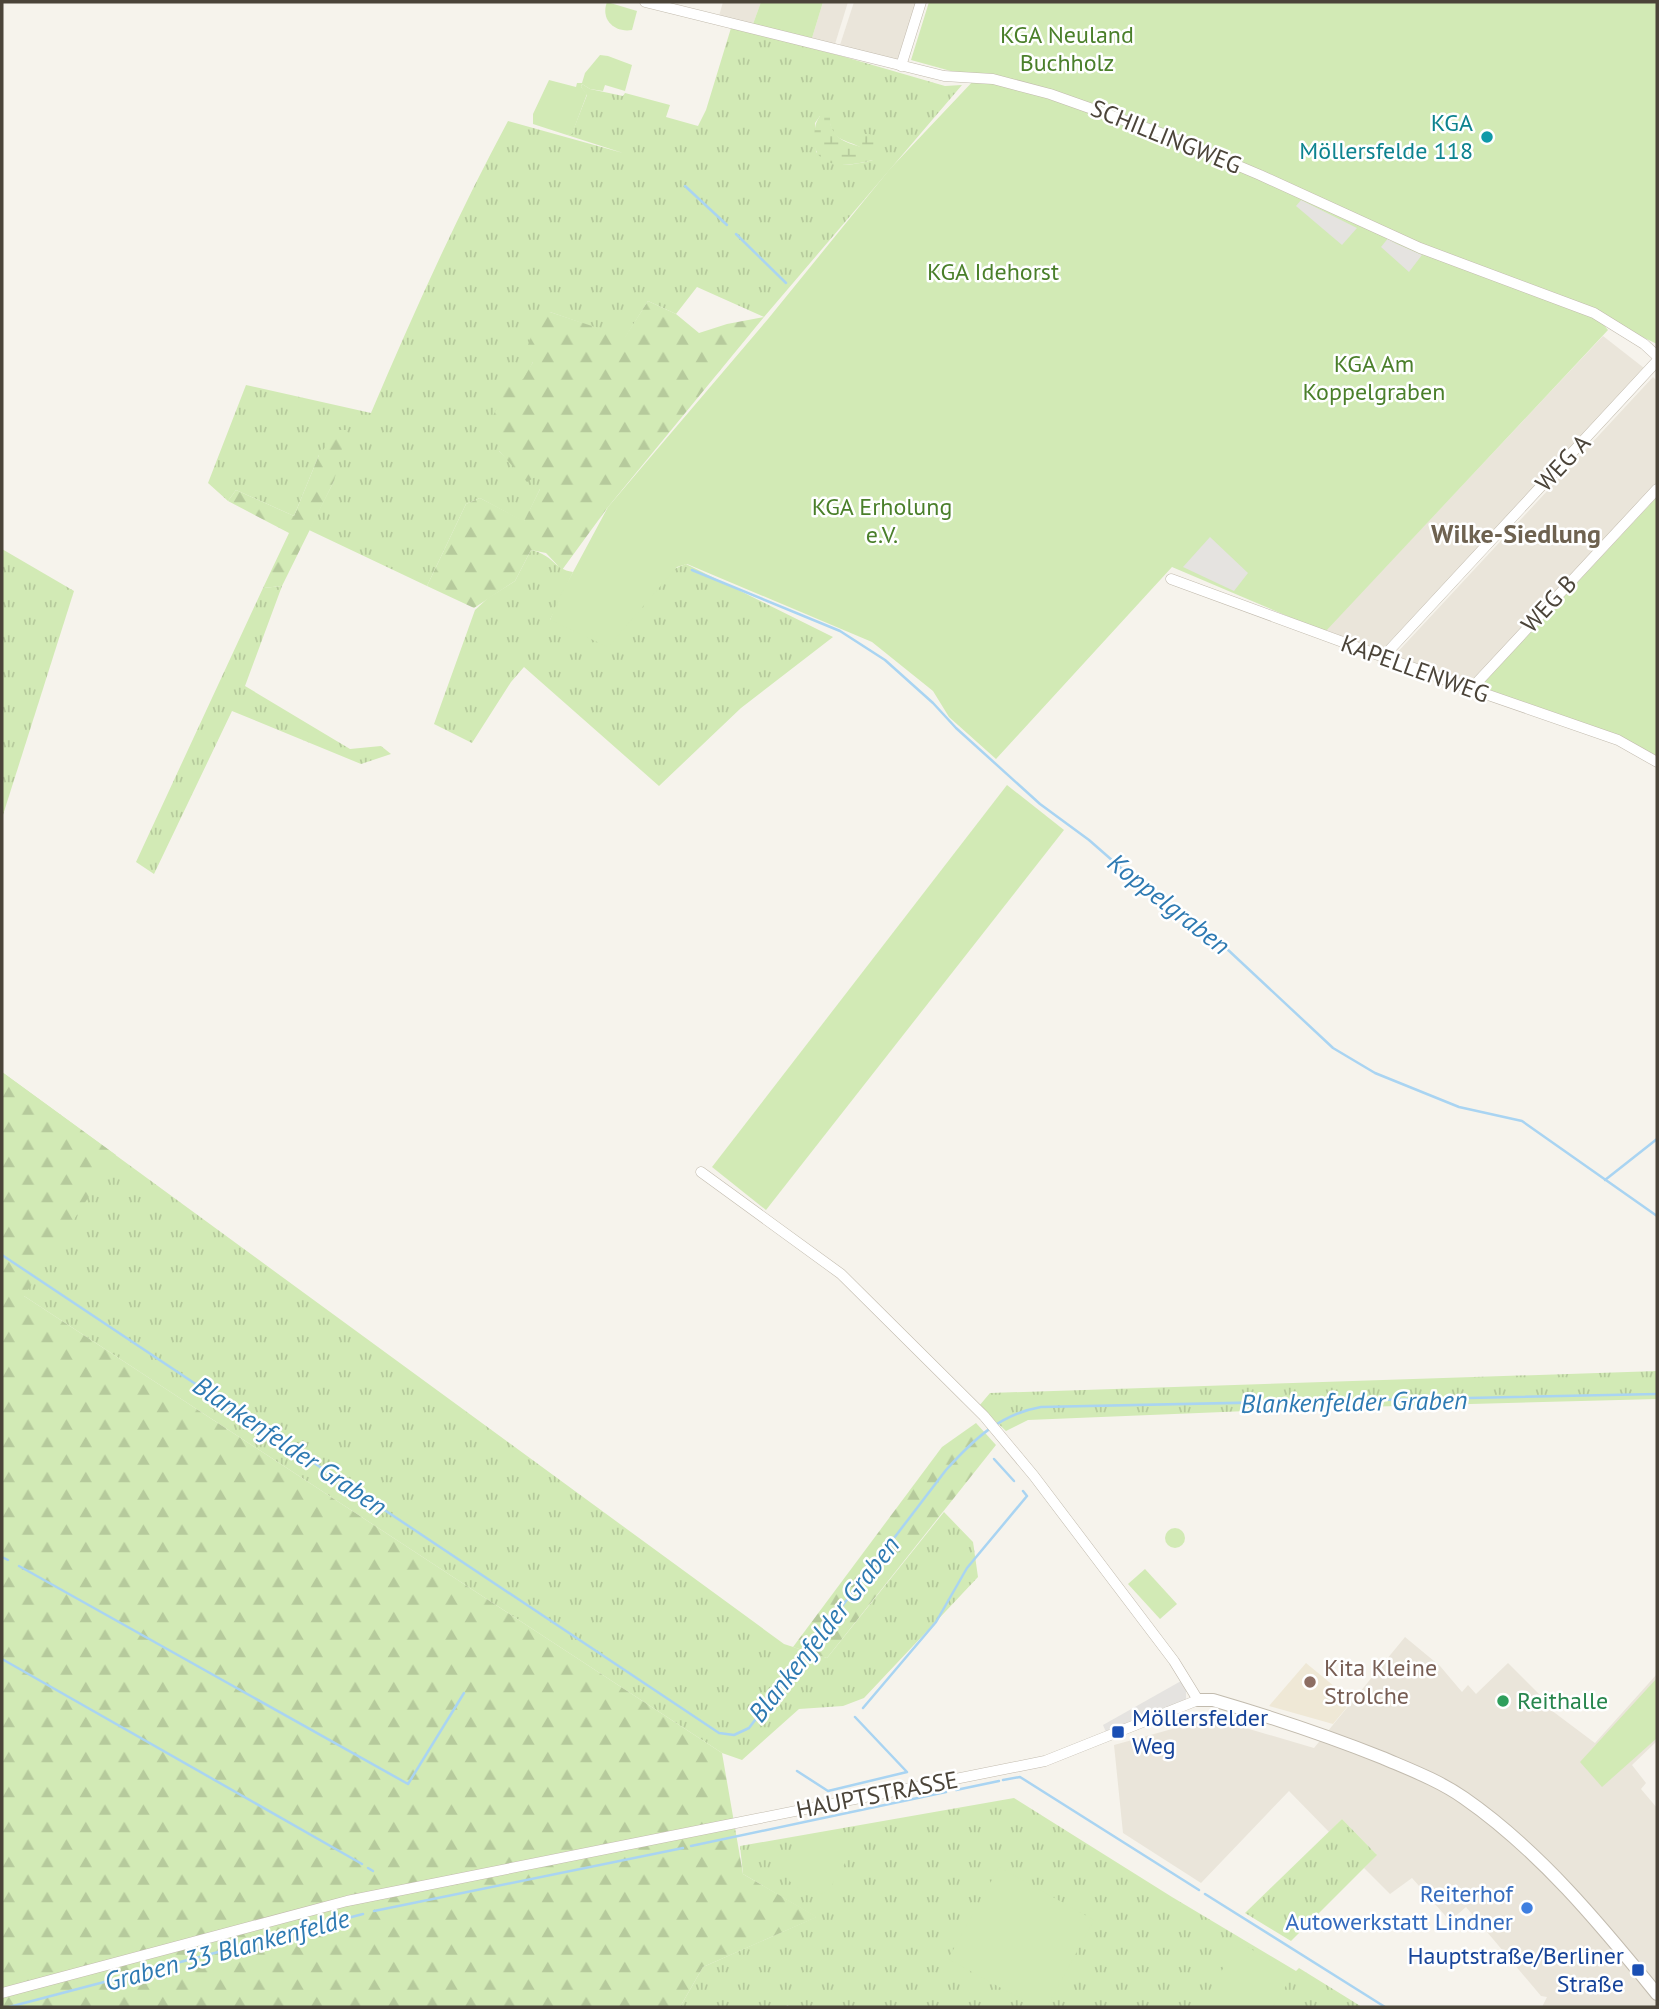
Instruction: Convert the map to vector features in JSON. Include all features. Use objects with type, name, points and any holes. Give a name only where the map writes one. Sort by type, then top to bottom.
[{"type":"street","name":"SCHILLINGWEG","points":[[645,2],[944,76],[993,79],[1097,108],[1222,158],[1420,248],[1594,313],[1644,344],[1657,356]]},
{"type":"street","points":[[901,66],[921,2]]},
{"type":"street","name":"WEG A","points":[[1383,657],[1657,361]]},
{"type":"street","name":"WEG B","points":[[1471,689],[1657,489]]},
{"type":"street","name":"KAPELLENWEG","points":[[1171,579],[1618,740],[1657,762]]},
{"type":"street","points":[[701,1172],[841,1275],[984,1416],[1174,1661],[1198,1700],[1213,1700],[1339,1740],[1412,1770],[1463,1797],[1504,1828],[1539,1861],[1657,1994]]},
{"type":"street","name":"HAUPTSTRASSE","points":[[2,1993],[347,1900],[1045,1761],[1198,1700]]},
{"type":"shaded area","points":[[723,2],[761,2],[753,24],[719,16]]},
{"type":"shaded area","points":[[823,2],[848,2],[835,44],[812,38]]},
{"type":"shaded area","points":[[854,2],[916,2],[897,60],[840,45]]},
{"type":"shaded area","points":[[1301,200],[1357,228],[1342,245],[1296,206]]},
{"type":"shaded area","points":[[1389,237],[1399,244],[1390,241],[1422,255],[1409,272],[1381,247]]},
{"type":"shaded area","points":[[1603,336],[1644,368],[1381,651],[1326,630]]},
{"type":"shaded area","points":[[1653,377],[1657,381],[1657,483],[1642,501],[1470,684],[1394,656]]},
{"type":"shaded area","points":[[1210,537],[1248,573],[1234,591],[1183,567]]},
{"type":"shaded area","points":[[1405,1637],[1440,1666],[1462,1692],[1468,1685],[1476,1694],[1508,1663],[1542,1697],[1539,1701],[1595,1743],[1657,1674],[1657,1741],[1632,1765],[1646,1783],[1641,1789],[1657,1808],[1657,2007],[1542,2007],[1547,1997],[1541,1996],[1466,1907],[1450,1921],[1412,1878],[1390,1894],[1364,1868],[1376,1854],[1342,1819],[1329,1832],[1289,1791],[1201,1883],[1123,1833],[1114,1745],[1212,1718],[1314,1748]]},
{"type":"shaded area","name":"Kita Kleine Strolche","points":[[1306,1663],[1352,1701],[1333,1724],[1269,1706]]},
{"type":"shaded area","points":[[1181,1681],[1186,1691],[1186,1700],[1106,1732],[1103,1725]]},
{"type":"green space","points":[[607,2],[637,11],[632,30],[620,29],[610,24],[605,8]]},
{"type":"green space","points":[[761,2],[823,2],[812,38],[753,24]]},
{"type":"green space","points":[[929,2],[1657,2],[1657,344],[1595,314],[1608,330],[1325,632],[1172,567],[996,759],[949,717],[933,691],[872,642],[687,564],[677,567],[608,647],[550,620],[608,507],[768,319],[889,170],[976,78],[911,60]]},
{"type":"green space","points":[[731,28],[945,86],[962,85],[764,317],[697,287],[676,314],[648,301],[625,338],[550,312],[533,362],[499,431],[499,451],[511,463],[540,473],[540,489],[524,522],[480,498],[466,504],[427,586],[309,530],[334,481],[319,455],[294,516],[236,490],[228,501],[208,483],[246,385],[371,413],[436,265],[508,121],[623,153],[567,135],[572,133],[587,95],[581,87],[582,84],[590,89],[623,96],[625,93],[670,105],[666,117],[698,126],[706,110]],"holes":[[[820,116],[829,116],[835,134],[862,148],[873,160],[843,164],[831,161],[816,152],[815,123]]]},
{"type":"green space","points":[[600,55],[632,65],[625,91],[605,85],[603,91],[590,89],[582,84],[581,87],[587,94],[572,134],[567,135],[533,124],[533,114],[549,80],[576,87],[577,83],[582,83],[585,73]]},
{"type":"green space","points":[[820,116],[830,116],[835,134],[849,143],[862,147],[863,134],[876,137],[873,160],[844,165],[826,161],[815,148],[816,123]]},
{"type":"green space","points":[[648,301],[676,314],[699,333],[764,317],[608,507],[562,570],[546,553],[531,550],[515,581],[474,608],[427,586],[466,504],[480,498],[524,521],[540,489],[540,474],[527,482],[499,451],[499,431],[491,420],[511,379],[523,379],[533,362],[528,345],[538,318],[550,312],[625,337]]},
{"type":"green space","points":[[339,430],[347,430],[334,481],[282,586],[263,588],[289,533],[228,501],[236,490],[294,516],[319,455]]},
{"type":"green space","points":[[1657,497],[1657,760],[1609,732],[1480,687]]},
{"type":"green space","points":[[2,549],[74,591],[2,818]]},
{"type":"green space","points":[[531,550],[573,572],[550,620],[686,564],[833,637],[741,708],[659,786],[524,667],[511,682],[472,743],[434,724],[475,610],[515,581]]},
{"type":"green space","points":[[282,586],[245,686],[350,749],[381,746],[391,754],[361,764],[232,711],[154,874],[136,862],[263,588]]},
{"type":"green space","points":[[1007,785],[1064,830],[766,1210],[712,1167]]},
{"type":"green space","points":[[2,1072],[784,1644],[827,1658],[944,1512],[973,1542],[978,1577],[864,1698],[843,1706],[799,1709],[742,1760],[722,1753],[24,1296]]},
{"type":"green space","points":[[2,1072],[116,1155],[24,1296],[722,1753],[743,1874],[817,1917],[703,1967],[680,2007],[2,2007]]},
{"type":"green space","points":[[1657,1371],[1657,1399],[1324,1408],[1028,1420],[1006,1431],[979,1406],[990,1393]]},
{"type":"green space","points":[[976,1423],[996,1445],[827,1658],[793,1647],[942,1447]]},
{"type":"green space","points":[[1175,1528],[1182,1531],[1185,1538],[1182,1545],[1175,1548],[1168,1545],[1165,1538],[1168,1531]]},
{"type":"green space","points":[[1145,1569],[1177,1604],[1160,1619],[1128,1584]]},
{"type":"green space","points":[[1657,1678],[1657,1738],[1602,1787],[1580,1762]]},
{"type":"green space","points":[[1014,1798],[1172,1897],[1296,1971],[1299,1968],[1362,2007],[680,2007],[703,1967],[816,1917],[743,1874],[740,1846]]},
{"type":"green space","points":[[1342,1819],[1377,1855],[1291,1941],[1245,1913]]},
{"type":"green space","points":[[829,1832],[850,1835],[854,1841],[852,1851],[828,1892],[814,1894],[801,1890],[790,1882],[782,1870],[787,1859],[798,1842]]},
{"type":"green space","points":[[999,1867],[1094,1920],[1047,2007],[1036,2007],[948,1959]]},
{"type":"green space","points":[[1239,1942],[1293,1974],[1273,2007],[1200,2007]]},
{"type":"waterway","points":[[685,186],[727,225]]},
{"type":"waterway","points":[[736,234],[786,283]]},
{"type":"waterway","name":"Koppelgraben","points":[[692,570],[840,631],[885,660],[1040,804],[1089,840],[1129,875],[1183,911],[1211,934],[1333,1048],[1375,1073],[1459,1107],[1522,1121],[1657,1216]]},
{"type":"waterway","points":[[1605,1180],[1657,1139]]},
{"type":"waterway","name":"Blankenfelder Graben","points":[[2,1255],[719,1733],[734,1735],[749,1728],[946,1470],[966,1448],[988,1430],[1026,1410],[1041,1407],[1657,1394]]},
{"type":"waterway","points":[[994,1459],[1014,1481]]},
{"type":"waterway","points":[[863,1708],[936,1622],[967,1568],[1027,1496],[1023,1491]]},
{"type":"waterway","points":[[2,1557],[8,1560]]},
{"type":"waterway","points":[[19,1566],[408,1784],[464,1693]]},
{"type":"waterway","points":[[2,1659],[362,1864]]},
{"type":"waterway","points":[[797,1771],[828,1791],[907,1772],[855,1717]]},
{"type":"waterway","name":"Graben 33 Blankenfelde","points":[[1003,1780],[1020,1777],[1199,1890]]},
{"type":"waterway","name":"Graben 33 Blankenfelde","points":[[956,1790],[999,1781]]},
{"type":"waterway","name":"Graben 33 Blankenfelde","points":[[691,1846],[946,1792]]},
{"type":"waterway","name":"Graben 33 Blankenfelde","points":[[374,1911],[683,1848]]},
{"type":"waterway","points":[[368,1868],[373,1871]]},
{"type":"waterway","name":"Graben 33 Blankenfelde","points":[[1205,1894],[1385,2007]]},
{"type":"waterway","name":"Graben 33 Blankenfelde","points":[[9,2007],[363,1914]]},
{"type":"place","name":"KGA Möllersfelde 118","points":[[1487,137]]},
{"type":"place","name":"Kita Kleine Strolche","points":[[1310,1682]]},
{"type":"place","name":"Reithalle","points":[[1503,1701]]},
{"type":"place","name":"Möllersfelder Weg","points":[[1118,1732]]},
{"type":"place","name":"Reiterhof Autowerkstatt Lindner","points":[[1527,1908]]},
{"type":"place","name":"Hauptstraße/Berliner Straße","points":[[1638,1970]]},
{"type":"district","name":"Wilke-Siedlung","points":[[1516,534]]},
{"type":"park label","name":"KGA Neuland Buchholz","points":[[1067,49]]},
{"type":"park label","name":"KGA Idehorst","points":[[993,272]]},
{"type":"park label","name":"KGA Am Koppelgraben","points":[[1374,378]]},
{"type":"park label","name":"KGA Erholung e.V.","points":[[882,521]]}]
